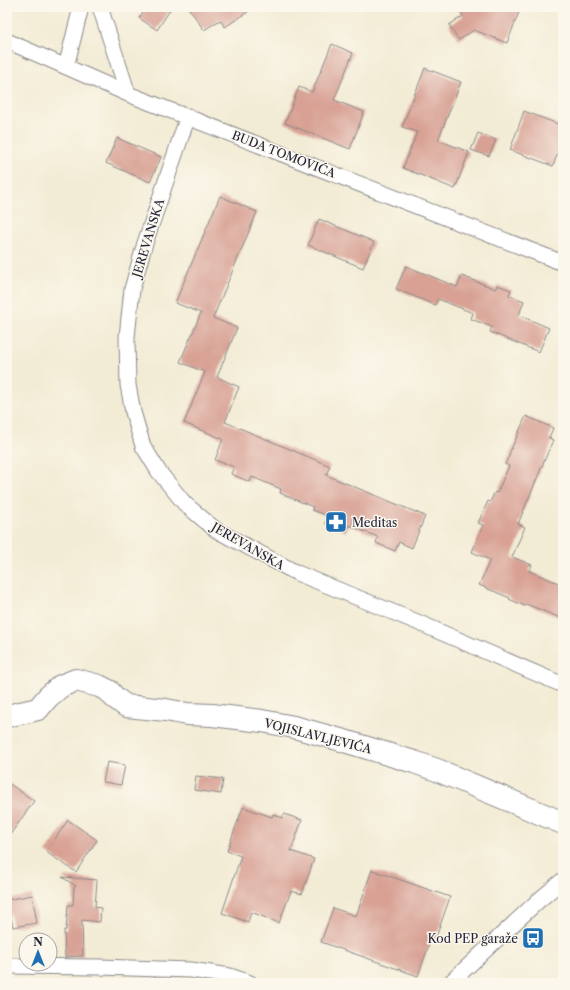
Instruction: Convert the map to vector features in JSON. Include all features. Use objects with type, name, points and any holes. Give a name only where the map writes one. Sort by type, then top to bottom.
[{"type":"main road","name":"VOJISLAVLJEVIĆA","points":[[7,716],[38,709],[48,697],[61,686],[76,680],[99,686],[109,691],[126,706],[262,722],[294,728],[341,740],[437,770],[563,823]]},
{"type":"street","points":[[66,67],[81,7]]},
{"type":"street","points":[[100,7],[128,94]]},
{"type":"street","name":"BUDA TOMOVIĆA","points":[[7,41],[128,94],[188,116],[563,263]]},
{"type":"street","name":"JEREVANSKA","points":[[188,116],[145,243],[132,289],[127,336],[128,385],[133,412],[143,446],[160,472],[185,504],[216,530],[290,570],[417,622],[563,685]]},
{"type":"street","points":[[450,983],[538,901],[563,880]]},
{"type":"street","points":[[7,966],[191,970],[230,980],[250,983]]},
{"type":"building","points":[[147,7],[172,7],[157,30],[139,18]]},
{"type":"building","points":[[188,7],[255,7],[225,27],[220,20],[204,30]]},
{"type":"building","points":[[457,7],[521,7],[507,43],[474,30],[459,40],[449,25],[463,16]]},
{"type":"building","points":[[332,44],[353,53],[334,100],[364,112],[350,149],[285,123],[299,87],[312,92]]},
{"type":"building","points":[[425,68],[461,82],[438,140],[469,152],[455,189],[403,168],[417,132],[402,127]]},
{"type":"building","points":[[524,111],[563,126],[563,139],[553,166],[510,150]]},
{"type":"building","points":[[478,133],[496,140],[489,156],[471,150]]},
{"type":"building","points":[[117,138],[161,157],[150,182],[106,163]]},
{"type":"building","points":[[220,196],[257,212],[213,318],[237,328],[217,377],[239,387],[225,422],[330,466],[326,475],[425,516],[412,548],[399,542],[395,551],[376,543],[378,537],[349,525],[346,532],[325,523],[328,516],[312,510],[313,507],[280,493],[281,489],[252,477],[250,482],[231,474],[234,467],[215,460],[223,439],[184,423],[205,372],[180,362],[201,313],[175,303]]},
{"type":"building","points":[[319,219],[374,242],[363,268],[308,245]]},
{"type":"building","points":[[406,266],[457,287],[462,276],[496,289],[497,285],[511,290],[509,295],[524,301],[519,315],[549,328],[539,352],[490,332],[492,327],[471,319],[473,313],[438,299],[435,305],[396,289]]},
{"type":"building","points":[[526,416],[553,428],[549,438],[553,440],[518,524],[525,527],[512,557],[532,565],[529,571],[563,585],[563,619],[526,604],[525,606],[479,585],[490,560],[472,552],[483,525],[478,523],[488,501],[490,502],[495,492],[497,493],[509,466],[505,464]]},
{"type":"building","points":[[107,762],[125,765],[121,785],[103,782]]},
{"type":"building","points":[[196,776],[223,779],[221,794],[194,790]]},
{"type":"building","points":[[7,782],[34,801],[7,839]]},
{"type":"building","points":[[243,807],[272,817],[273,814],[282,818],[284,814],[302,820],[291,851],[314,859],[302,894],[291,891],[279,923],[251,912],[248,922],[222,913],[241,856],[227,851]]},
{"type":"building","points":[[68,820],[97,840],[76,872],[46,852]]},
{"type":"building","points":[[372,870],[450,897],[434,943],[430,942],[418,976],[321,942],[333,908],[356,916]]},
{"type":"building","points":[[62,877],[97,880],[95,907],[101,908],[100,922],[82,920],[83,956],[65,957],[64,930],[66,930],[68,905],[73,905],[74,887],[76,886]]},
{"type":"building","points":[[32,895],[37,923],[13,927],[7,900]]},
{"type":"place","name":"Meditas","points":[[336,522]]},
{"type":"place","name":"Kod PEP garaže","points":[[533,938]]}]
